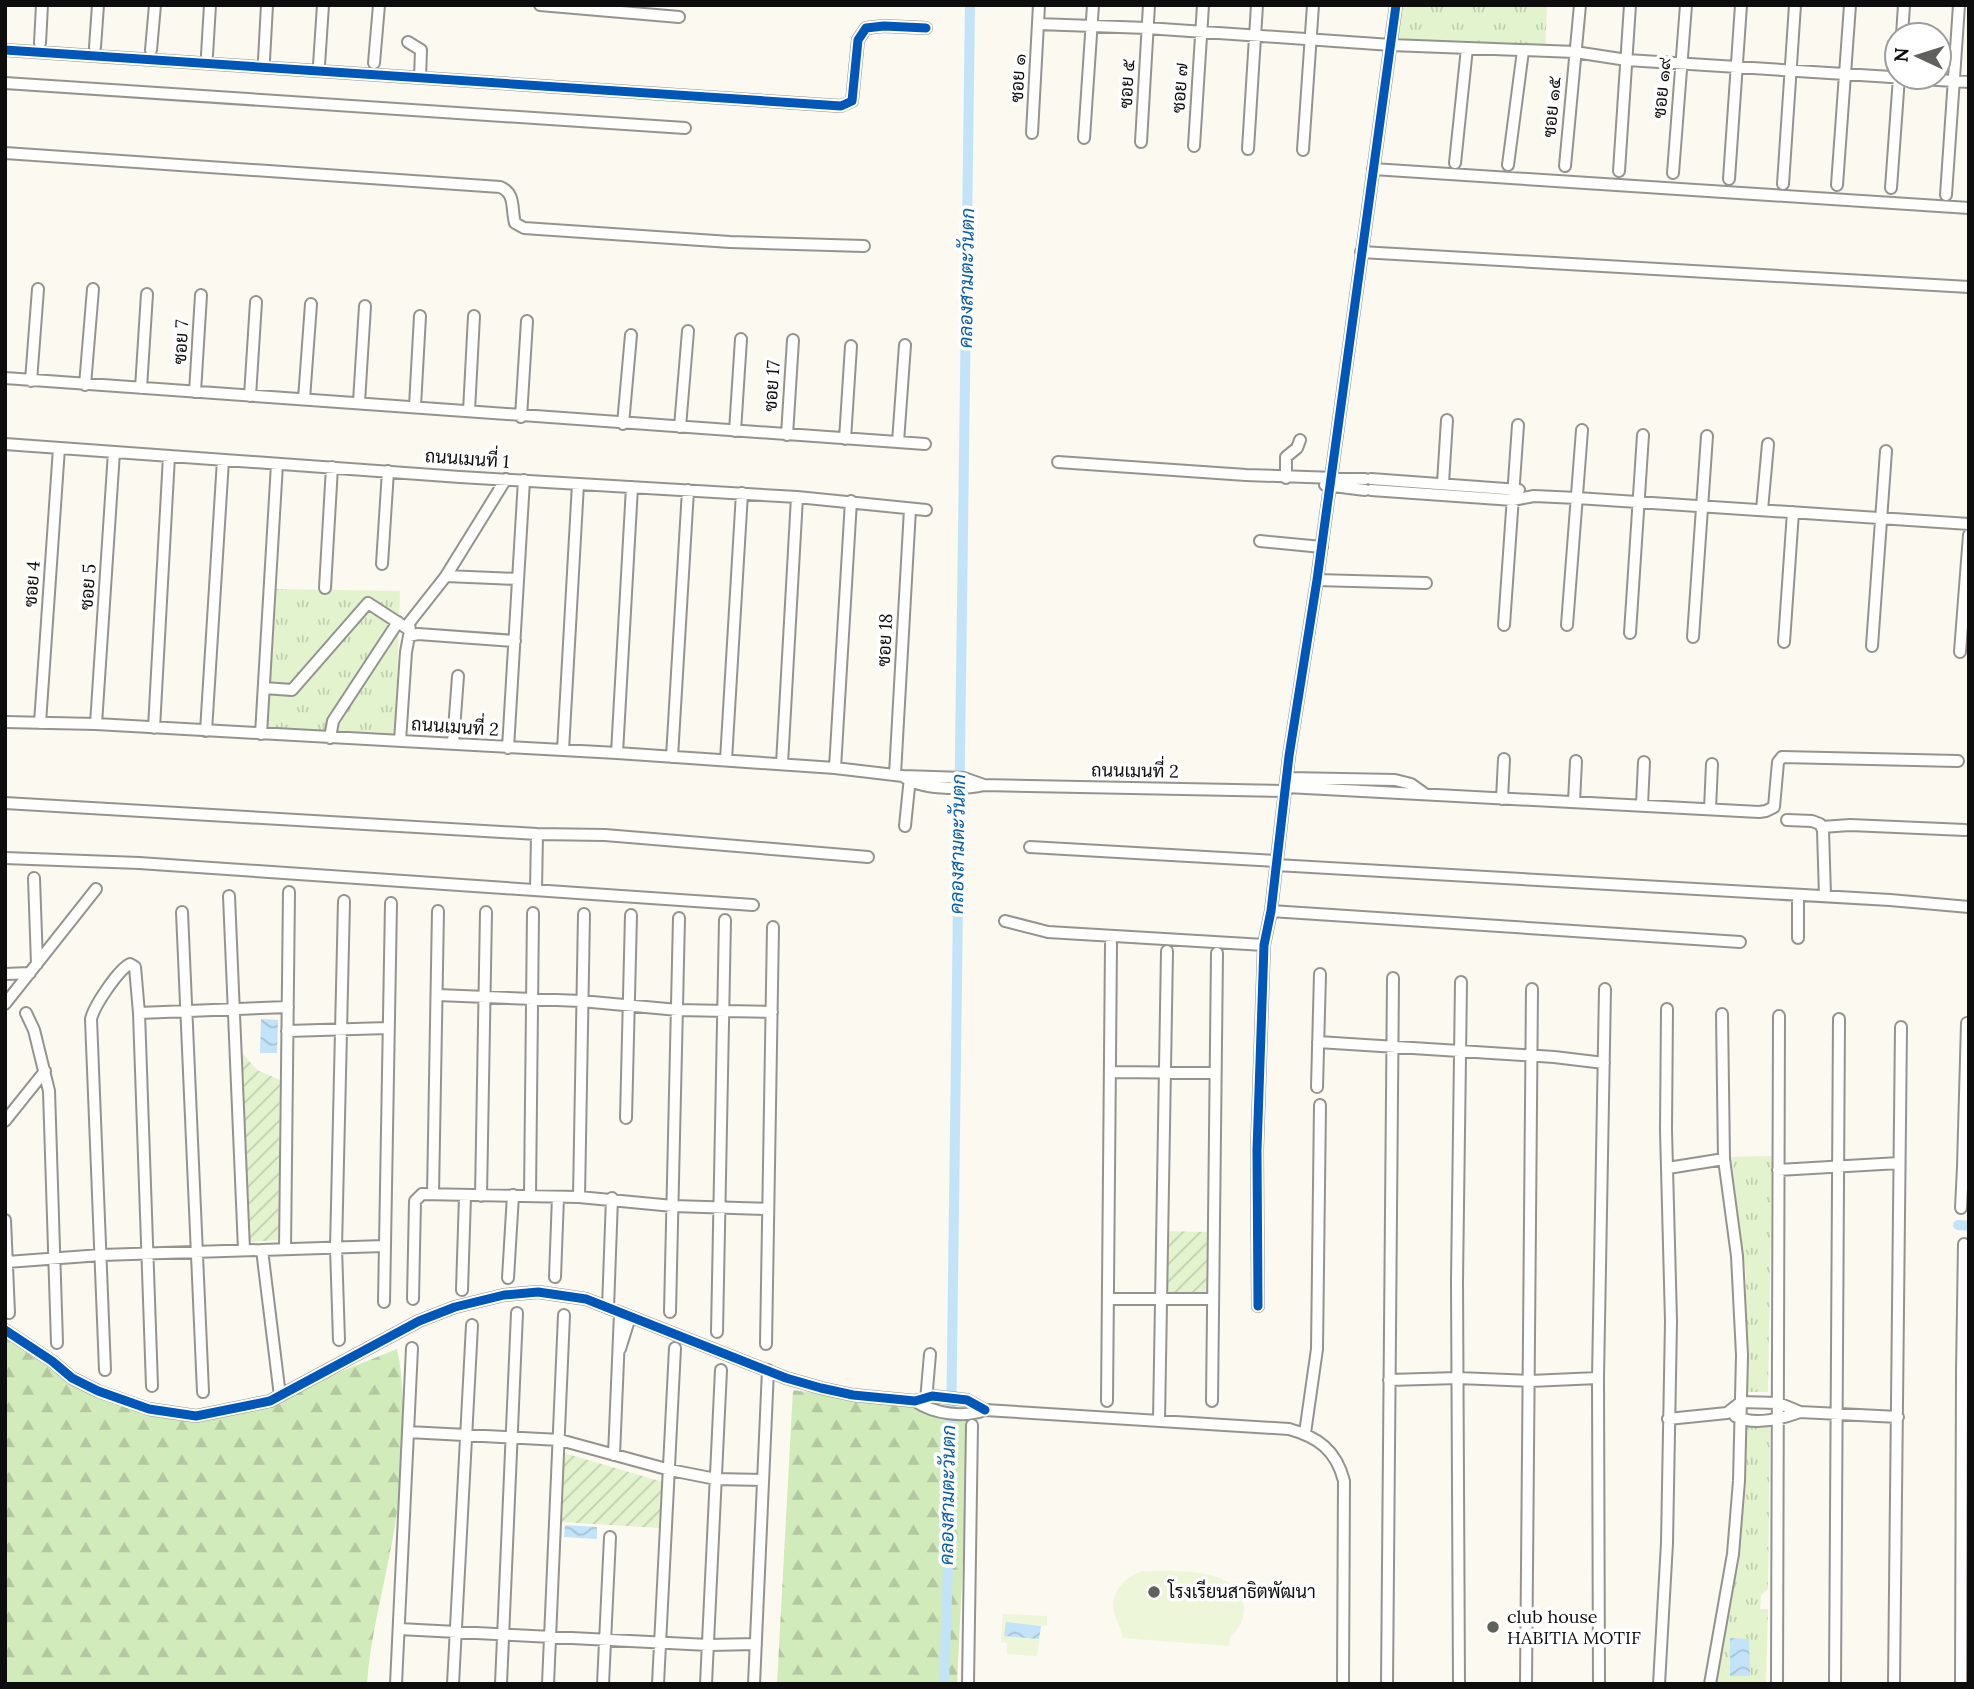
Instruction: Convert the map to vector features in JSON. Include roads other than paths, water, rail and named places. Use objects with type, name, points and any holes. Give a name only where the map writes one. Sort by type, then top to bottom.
[{"type":"street","points":[[40,43],[42,5]]},
{"type":"street","points":[[95,47],[98,5]]},
{"type":"street","points":[[151,50],[155,5]]},
{"type":"street","points":[[207,55],[211,5]]},
{"type":"street","points":[[264,60],[267,5]]},
{"type":"street","points":[[319,65],[323,5]]},
{"type":"street","points":[[374,63],[379,5]]},
{"type":"street","points":[[540,5],[678,17]]},
{"type":"street","name":"ซอย ๑","points":[[1032,134],[1039,5]]},
{"type":"street","points":[[1084,138],[1093,5]]},
{"type":"street","name":"ซอย ๕","points":[[1141,142],[1149,5]]},
{"type":"street","name":"ซอย ๗","points":[[1194,146],[1203,5]]},
{"type":"street","points":[[1248,149],[1257,5]]},
{"type":"street","points":[[1303,150],[1313,5]]},
{"type":"street","points":[[1258,1306],[1257,1150],[1264,945],[1271,911],[1289,756],[1322,547],[1396,5]]},
{"type":"street","name":"ซอย ๑๕","points":[[1564,166],[1580,5]]},
{"type":"street","points":[[1619,171],[1630,5]]},
{"type":"street","name":"ซอย ๑๙","points":[[1673,173],[1686,5]]},
{"type":"street","points":[[1729,179],[1741,5]]},
{"type":"street","points":[[1783,184],[1795,5]]},
{"type":"street","points":[[1837,185],[1850,5]]},
{"type":"street","points":[[1946,195],[1959,5]]},
{"type":"street","points":[[1038,24],[1147,28],[1391,45],[1575,52],[1627,60],[1883,76]]},
{"type":"street","points":[[5,50],[841,106],[852,101],[859,40],[866,28],[884,26],[926,29]]},
{"type":"street","points":[[408,42],[421,50],[420,78]]},
{"type":"street","points":[[1455,163],[1467,48]]},
{"type":"street","points":[[1508,165],[1523,51]]},
{"type":"street","points":[[1954,81],[1969,82]]},
{"type":"street","points":[[5,83],[685,128]]},
{"type":"street","points":[[1891,188],[1898,91]]},
{"type":"street","points":[[5,153],[500,187],[511,197],[515,223],[524,229],[730,242],[864,246]]},
{"type":"street","points":[[1373,169],[1969,208]]},
{"type":"street","points":[[1361,252],[1969,287]]},
{"type":"street","points":[[31,380],[38,289]]},
{"type":"street","points":[[85,385],[93,289]]},
{"type":"street","points":[[141,388],[148,294]]},
{"type":"street","name":"ซอย 7","points":[[195,392],[201,295]]},
{"type":"street","points":[[250,396],[256,302]]},
{"type":"street","points":[[304,399],[311,304]]},
{"type":"street","points":[[359,402],[365,306]]},
{"type":"street","points":[[415,406],[420,316]]},
{"type":"street","points":[[469,411],[474,316]]},
{"type":"street","points":[[521,416],[527,321]]},
{"type":"street","points":[[680,427],[688,331]]},
{"type":"street","points":[[623,424],[631,335]]},
{"type":"street","points":[[735,431],[741,339]]},
{"type":"street","name":"ซอย 17","points":[[787,435],[793,340]]},
{"type":"street","points":[[898,442],[905,345]]},
{"type":"street","points":[[845,439],[851,346]]},
{"type":"street","points":[[5,379],[925,444]]},
{"type":"street","points":[[1443,483],[1447,420]]},
{"type":"street","points":[[1504,625],[1518,425]]},
{"type":"street","points":[[1567,625],[1582,430]]},
{"type":"street","points":[[1630,633],[1643,435]]},
{"type":"street","points":[[1693,637],[1707,436]]},
{"type":"street","points":[[1286,478],[1286,457],[1297,448],[1300,440]]},
{"type":"street","name":"ถนนเมนที่ 1","points":[[5,444],[742,493],[926,510]]},
{"type":"street","points":[[1762,510],[1768,444]]},
{"type":"street","name":"ซอย 4","points":[[40,723],[59,448]]},
{"type":"street","points":[[1872,646],[1886,451]]},
{"type":"street","name":"ซอย 5","points":[[96,724],[114,452]]},
{"type":"street","points":[[154,727],[169,456]]},
{"type":"street","points":[[205,731],[223,460]]},
{"type":"street","points":[[1058,461],[1368,485],[1969,524]]},
{"type":"street","points":[[261,734],[277,464]]},
{"type":"street","points":[[325,588],[332,467]]},
{"type":"street","points":[[382,564],[388,471]]},
{"type":"street","points":[[400,741],[407,639],[411,632],[409,623],[446,576],[506,479]]},
{"type":"street","points":[[508,748],[524,480]]},
{"type":"street","points":[[1368,485],[1443,483],[1513,494]]},
{"type":"street","points":[[564,750],[578,484]]},
{"type":"street","points":[[617,753],[632,487]]},
{"type":"street","points":[[672,757],[688,490]]},
{"type":"street","points":[[726,760],[742,493]]},
{"type":"street","points":[[782,764],[797,497]]},
{"type":"street","points":[[835,768],[851,501]]},
{"type":"street","name":"ซอย 18","points":[[905,826],[910,509]]},
{"type":"street","points":[[1784,642],[1793,512]]},
{"type":"street","points":[[1960,652],[1969,535]]},
{"type":"street","points":[[1260,541],[1322,547]]},
{"type":"street","points":[[446,576],[517,579]]},
{"type":"street","points":[[1317,580],[1426,583]]},
{"type":"street","points":[[264,688],[292,690],[368,603],[411,632],[515,642]]},
{"type":"street","points":[[330,738],[333,721],[398,622]]},
{"type":"street","points":[[453,743],[458,676]]},
{"type":"street","name":"ถนนเมนที่ 2","points":[[5,722],[154,727],[726,760],[904,776],[915,784],[943,781],[984,785],[1287,785],[1395,780],[1411,785],[1427,795],[1502,799]]},
{"type":"street","points":[[1504,759],[1502,799],[1759,812],[1774,807],[1778,762],[1782,757],[1958,761]]},
{"type":"street","points":[[1574,802],[1576,761]]},
{"type":"street","points":[[1642,805],[1644,762]]},
{"type":"street","points":[[1710,809],[1712,764]]},
{"type":"street","points":[[5,803],[537,834],[618,836],[868,856]]},
{"type":"street","points":[[1787,820],[1812,821],[1822,827],[1842,824],[1965,830]]},
{"type":"street","points":[[1822,827],[1825,896]]},
{"type":"street","points":[[536,890],[537,834]]},
{"type":"street","points":[[1030,847],[1969,907]]},
{"type":"street","points":[[5,858],[139,863],[753,905]]},
{"type":"street","points":[[34,878],[34,968]]},
{"type":"street","points":[[5,1004],[96,889]]},
{"type":"street","points":[[285,1249],[289,892]]},
{"type":"street","points":[[1798,895],[1798,938]]},
{"type":"street","points":[[229,896],[244,1250]]},
{"type":"street","points":[[339,1340],[336,1248],[344,901]]},
{"type":"street","points":[[384,1302],[391,903]]},
{"type":"street","points":[[433,1194],[438,911]]},
{"type":"street","points":[[1271,911],[1740,942]]},
{"type":"street","points":[[182,912],[203,1392]]},
{"type":"street","points":[[481,1196],[486,912]]},
{"type":"street","points":[[530,1196],[533,913]]},
{"type":"street","points":[[579,1196],[580,1001],[584,914]]},
{"type":"street","points":[[626,1118],[631,915]]},
{"type":"street","points":[[670,1312],[679,918]]},
{"type":"street","points":[[717,1332],[726,920]]},
{"type":"street","points":[[1005,921],[1048,932],[1264,945]]},
{"type":"street","points":[[766,1344],[774,927]]},
{"type":"street","points":[[1107,1401],[1111,943]]},
{"type":"street","points":[[1159,1420],[1167,951]]},
{"type":"street","points":[[1212,1401],[1217,953]]},
{"type":"street","points":[[105,1370],[91,1019],[93,1011],[124,968],[130,964],[135,967],[139,1013],[152,1386]]},
{"type":"street","points":[[5,974],[34,968]]},
{"type":"street","points":[[1317,1087],[1320,974]]},
{"type":"street","points":[[1387,1684],[1393,978]]},
{"type":"street","points":[[1459,1684],[1461,982]]},
{"type":"street","points":[[1526,1684],[1532,989]]},
{"type":"street","points":[[1599,1684],[1598,1378],[1605,989]]},
{"type":"street","points":[[438,995],[580,1001],[678,1010],[772,1012]]},
{"type":"street","points":[[139,1013],[288,1007]]},
{"type":"street","points":[[1659,1684],[1667,1544],[1671,1321],[1667,1010]]},
{"type":"street","points":[[26,1013],[34,1030],[50,1101],[57,1343]]},
{"type":"street","points":[[1710,1684],[1733,1554],[1739,1481],[1742,1354],[1739,1287],[1724,1160],[1722,1014]]},
{"type":"street","points":[[1777,1684],[1779,1016]]},
{"type":"street","points":[[1835,1684],[1839,1019]]},
{"type":"street","points":[[1961,1208],[1966,1167],[1967,1023]]},
{"type":"street","points":[[1894,1684],[1900,1027]]},
{"type":"street","points":[[287,1031],[388,1028]]},
{"type":"street","points":[[1318,1042],[1604,1063]]},
{"type":"street","points":[[5,1121],[45,1071]]},
{"type":"street","points":[[1110,1072],[1215,1073]]},
{"type":"street","points":[[1305,1433],[1318,1349],[1320,1105]]},
{"type":"street","points":[[1668,1168],[1724,1160]]},
{"type":"street","points":[[1778,1170],[1899,1163]]},
{"type":"street","points":[[413,1299],[415,1201],[422,1194],[579,1196],[673,1206],[768,1209]]},
{"type":"street","points":[[508,1278],[513,1195]]},
{"type":"street","points":[[462,1290],[465,1196]]},
{"type":"street","points":[[555,1277],[558,1197]]},
{"type":"street","points":[[608,1308],[612,1198]]},
{"type":"street","points":[[5,1220],[9,1313]]},
{"type":"street","points":[[1961,1684],[1964,1244]]},
{"type":"street","points":[[7,1262],[195,1251],[384,1246]]},
{"type":"street","points":[[262,1250],[280,1396]]},
{"type":"street","points":[[5,1330],[52,1361],[72,1378],[98,1391],[149,1409],[196,1416],[270,1401],[419,1321],[475,1300],[538,1292],[586,1299],[768,1370],[810,1385],[853,1395],[926,1403],[967,1400],[985,1410],[1289,1429],[1305,1433],[1322,1442],[1331,1451],[1341,1468],[1344,1480],[1343,1684]]},
{"type":"street","points":[[1108,1299],[1213,1299]]},
{"type":"street","points":[[501,1684],[517,1313]]},
{"type":"street","points":[[548,1684],[564,1315]]},
{"type":"street","points":[[614,1455],[618,1352],[625,1315]]},
{"type":"street","points":[[453,1684],[472,1325]]},
{"type":"street","points":[[396,1684],[412,1348]]},
{"type":"street","points":[[658,1684],[675,1348]]},
{"type":"street","points":[[926,1403],[930,1354]]},
{"type":"street","points":[[706,1684],[722,1370]]},
{"type":"street","points":[[754,1684],[768,1370]]},
{"type":"street","points":[[1389,1380],[1458,1378],[1530,1381],[1598,1378]]},
{"type":"street","points":[[1727,1413],[1741,1402],[1778,1403],[1800,1412]]},
{"type":"street","points":[[926,1403],[971,1419]]},
{"type":"street","points":[[971,1419],[985,1410]]},
{"type":"street","points":[[1668,1419],[1727,1413],[1740,1419],[1777,1420],[1800,1412],[1898,1417]]},
{"type":"street","points":[[968,1684],[971,1419]]},
{"type":"street","points":[[408,1432],[560,1440],[670,1470],[716,1479],[762,1480]]},
{"type":"street","points":[[603,1684],[610,1537]]},
{"type":"street","points":[[399,1629],[756,1644]]},
{"type":"water","points":[[261,1019],[278,1020],[277,1053],[260,1053]]},
{"type":"water","points":[[565,1525],[597,1527],[597,1539],[564,1537]]},
{"type":"water","points":[[1006,1622],[1041,1626],[1039,1639],[1004,1636]]},
{"type":"water","points":[[1730,1638],[1749,1639],[1750,1676],[1730,1676]]},
{"type":"waterway","name":"คลองสามตะวันตก","points":[[944,1684],[950,1506],[970,5]]},
{"type":"waterway","points":[[1958,1225],[1969,1226]]},
{"type":"place","name":"โรงเรียนสาธิตพัฒนา","points":[[1154,1592]]},
{"type":"place","name":"club house HABITIA MOTIF","points":[[1493,1627]]}]
